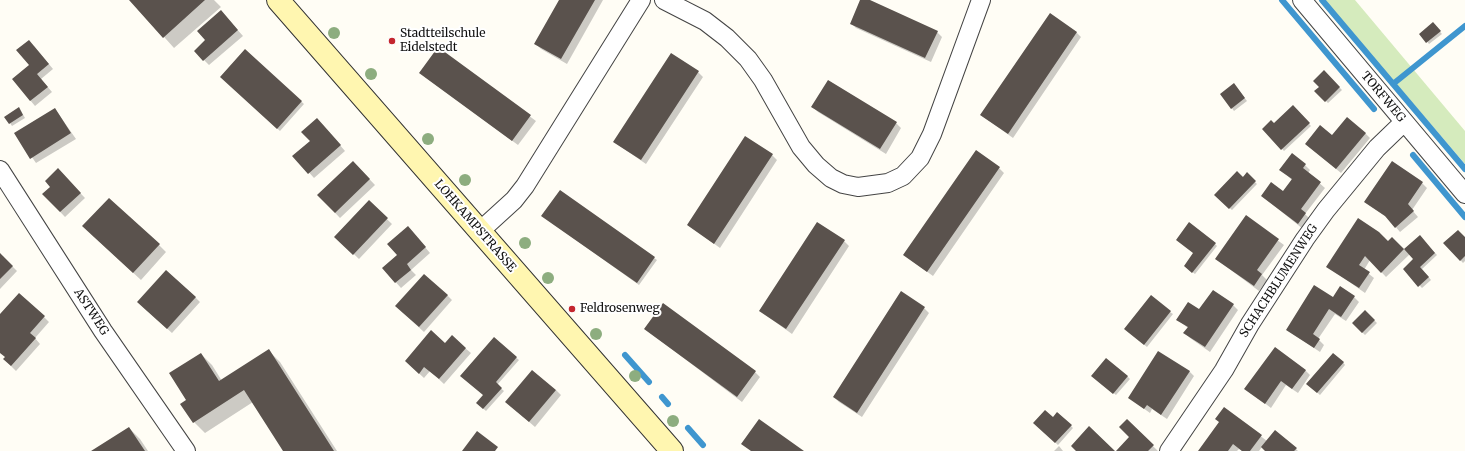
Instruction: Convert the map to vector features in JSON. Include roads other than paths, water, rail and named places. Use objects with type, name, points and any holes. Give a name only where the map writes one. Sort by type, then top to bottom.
[{"type":"street","name":"LOHKAMPSTRASSE","points":[[278,0],[672,451]]},
{"type":"street","points":[[480,231],[514,200],[525,186],[641,0]]},
{"type":"street","points":[[664,0],[705,21],[727,38],[748,59],[763,80],[801,146],[816,165],[831,178],[843,184],[858,187],[888,183],[903,176],[920,158],[932,134],[981,0]]},
{"type":"street","name":"TORFWEG","points":[[1302,0],[1465,194]]},
{"type":"street","name":"SCHACHBLUMENWEG","points":[[1169,451],[1220,376],[1250,324],[1314,227],[1377,148],[1404,122]]},
{"type":"street","name":"ASTWEG","points":[[0,170],[103,332],[186,451]]},
{"type":"waterway","points":[[1282,0],[1374,109]]},
{"type":"waterway","points":[[1322,0],[1465,169]]},
{"type":"waterway","points":[[1393,84],[1465,26]]},
{"type":"waterway","points":[[1413,155],[1465,217]]},
{"type":"waterway","points":[[625,355],[649,382]]},
{"type":"waterway","points":[[662,397],[668,404]]},
{"type":"waterway","points":[[688,428],[703,445]]},
{"type":"place","name":"Stadtteilschule Eidelstedt","points":[[392,41]]},
{"type":"place","name":"Feldrosenweg","points":[[572,309]]}]
